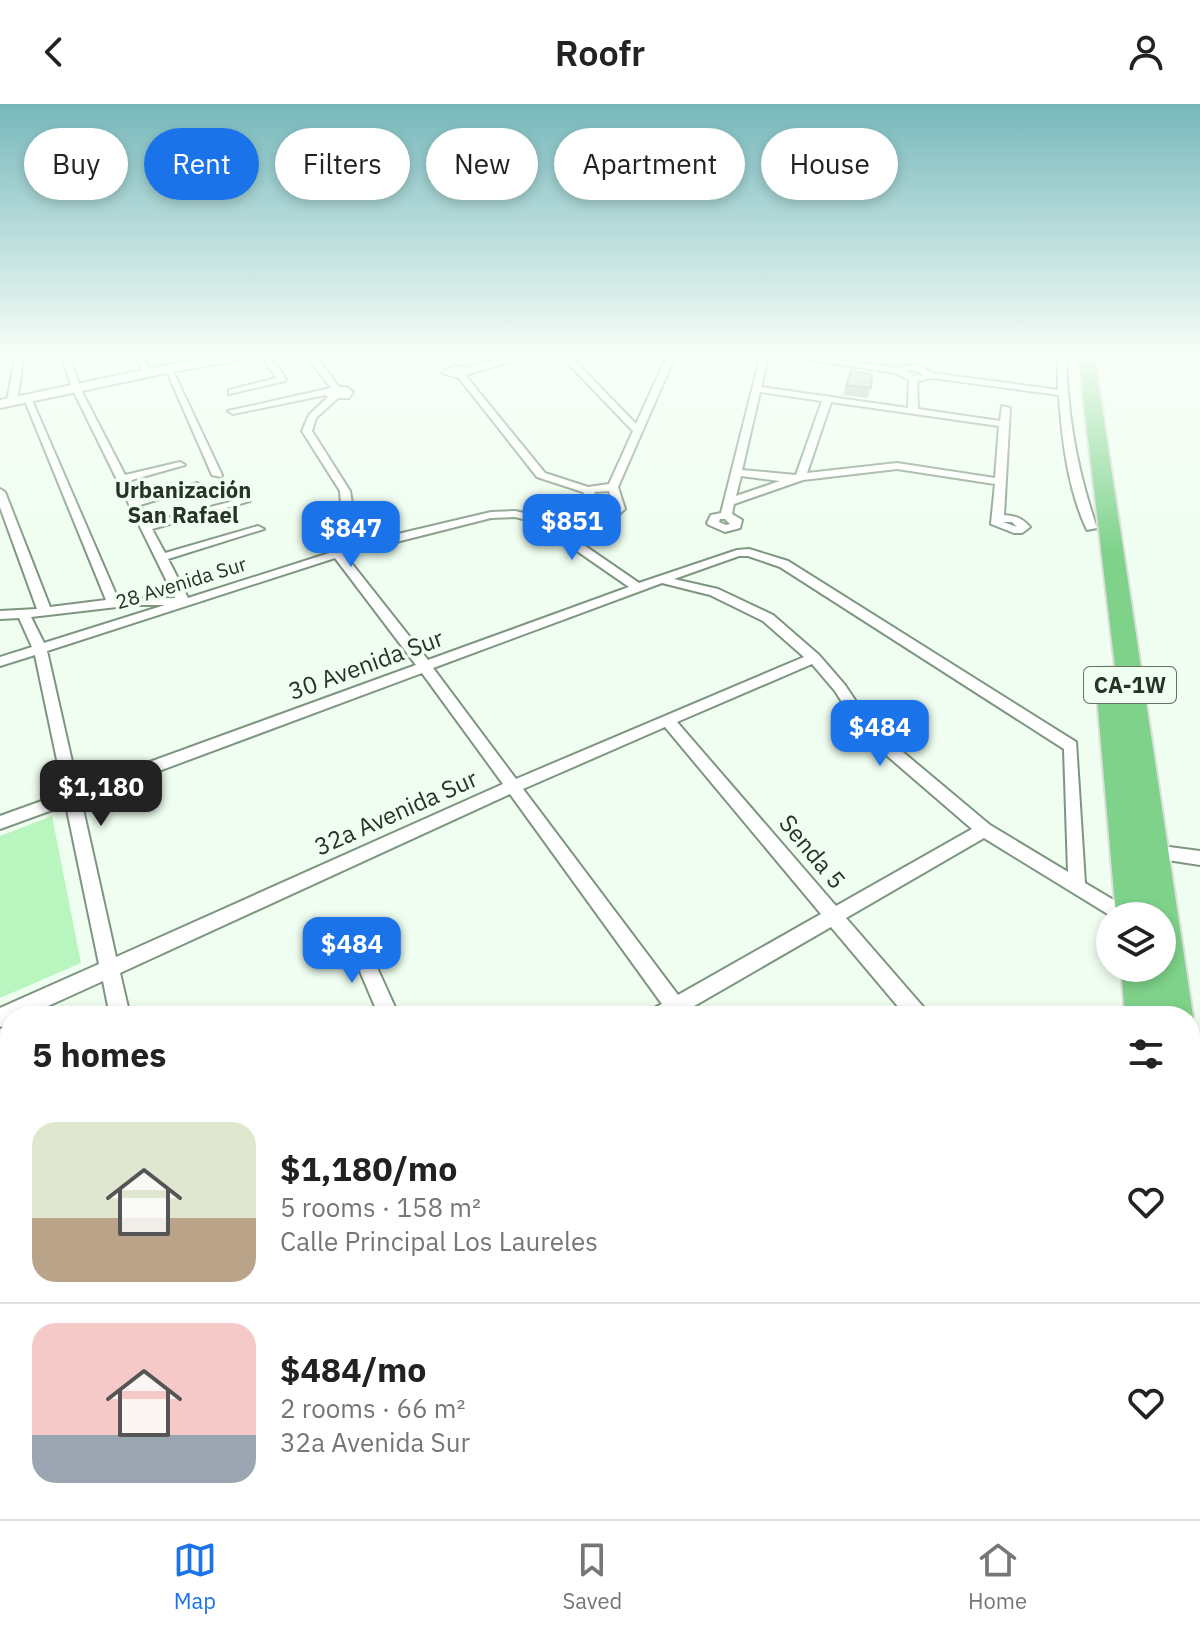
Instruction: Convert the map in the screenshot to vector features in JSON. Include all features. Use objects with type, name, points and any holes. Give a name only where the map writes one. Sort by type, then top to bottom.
[{"type":"highway","name":"CA-1W","points":[[1080,420],[1131,902]]},
{"type":"highway","name":"CA-1W","points":[[1095,420],[1174,1006]]},
{"type":"highway","points":[[1139,982],[1142,1006]]},
{"type":"street","points":[[23,420],[114,603]]},
{"type":"street","points":[[92,420],[184,603]]},
{"type":"street","points":[[192,420],[217,475]]},
{"type":"street","points":[[311,420],[308,433],[345,491],[347,506]]},
{"type":"street","points":[[499,420],[541,475],[587,490],[613,487]]},
{"type":"street","points":[[627,420],[639,432]]},
{"type":"street","points":[[587,490],[601,511],[613,514],[620,509],[613,487],[644,420]]},
{"type":"street","points":[[726,515],[750,420]]},
{"type":"street","points":[[730,502],[796,478],[819,420]]},
{"type":"street","points":[[976,420],[1004,424]]},
{"type":"street","points":[[998,520],[1004,420]]},
{"type":"street","points":[[1066,420],[1079,494],[1091,528]]},
{"type":"street","points":[[122,479],[180,465]]},
{"type":"street","points":[[737,472],[796,478],[897,466],[1000,482]]},
{"type":"street","points":[[135,503],[197,486]]},
{"type":"street","points":[[0,492],[45,612]]},
{"type":"street","points":[[147,527],[245,501]]},
{"type":"street","name":"28 Avenida Sur","points":[[0,662],[338,554],[459,521],[515,514],[539,519],[555,528],[638,588]]},
{"type":"street","points":[[162,557],[258,529]]},
{"type":"street","name":"30 Avenida Sur","points":[[0,823],[662,579],[749,552],[784,564],[1071,746],[1077,887]]},
{"type":"street","points":[[338,554],[676,1006]]},
{"type":"street","points":[[662,579],[706,589],[756,611],[788,634],[840,688],[868,731],[984,830],[1102,902]]},
{"type":"street","points":[[0,615],[24,615],[145,598],[184,603]]},
{"type":"street","points":[[24,615],[40,649],[118,1006]]},
{"type":"street","name":"32a Avenida Sur","points":[[27,1006],[514,786],[814,658]]},
{"type":"street","name":"Senda 5","points":[[668,721],[910,1006]]},
{"type":"street","points":[[686,1006],[834,915],[984,830]]},
{"type":"street","points":[[1154,852],[1200,858]]},
{"type":"street","points":[[354,936],[385,1006]]},
{"type":"green space","points":[[52,816],[81,963],[0,998],[0,836]]},
{"type":"district","name":"Urbanización San Rafael","points":[[183,502]]}]
